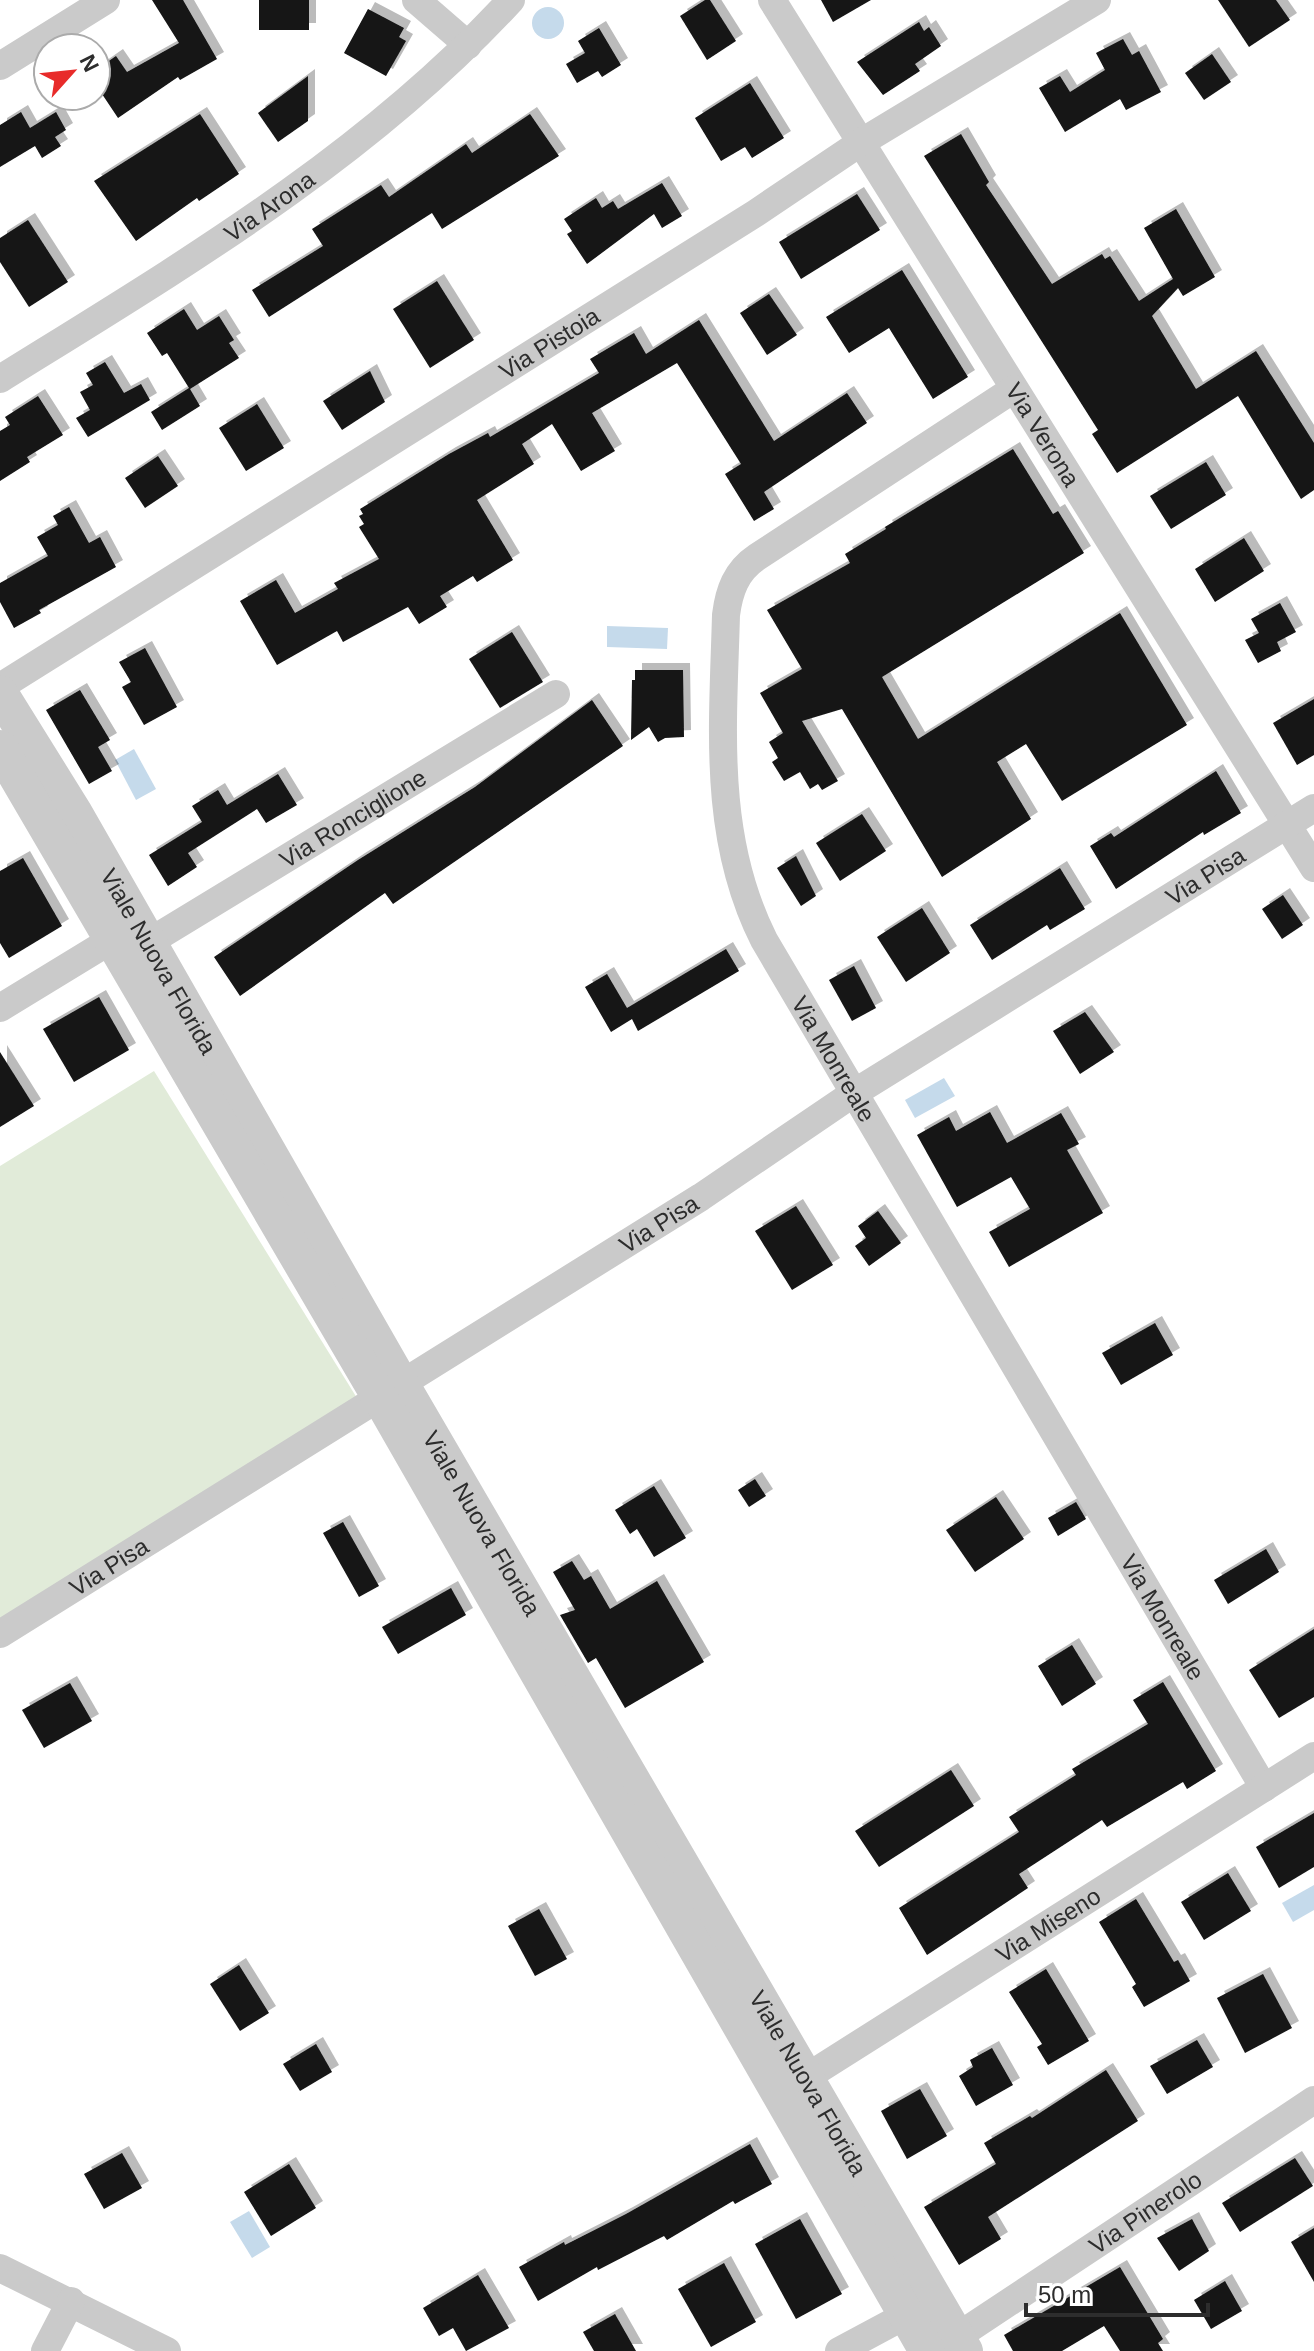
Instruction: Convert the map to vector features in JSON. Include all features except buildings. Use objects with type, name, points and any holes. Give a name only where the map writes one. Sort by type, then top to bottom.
[{"type":"street","points":[[0,66],[106,0]]},
{"type":"street","points":[[416,0],[468,45]]},
{"type":"street","name":"Via Arona","points":[[0,379],[295,188],[400,107],[468,45],[511,0]]},
{"type":"street","name":"Via Verona","points":[[772,0],[1314,868]]},
{"type":"street","name":"Via Pistoia","points":[[0,690],[756,213],[860,143],[1097,0]]},
{"type":"street","name":"Via Monreale","points":[[1014,389],[751,561],[729,593],[725,799],[735,867],[764,940],[1264,1788]]},
{"type":"street","name":"Viale Nuova Florida","points":[[0,690],[149,942],[225,1104]]},
{"type":"street","name":"Via Ronciglione","points":[[149,942],[556,694]]},
{"type":"street","name":"Viale Nuova Florida","points":[[0,748],[113,939],[225,1104],[920,2307],[946,2347]]},
{"type":"street","name":"Via Pisa","points":[[0,1634],[701,1197],[854,1093],[1314,808]]},
{"type":"street","points":[[0,1008],[113,939],[124,937],[140,944],[149,942]]},
{"type":"street","name":"Via Miseno","points":[[793,2086],[1314,1756]]},
{"type":"street","name":"Via Pinerolo","points":[[946,2347],[1308,2112]]},
{"type":"street","points":[[0,2268],[167,2351]]},
{"type":"street","points":[[45,2351],[71,2301]]},
{"type":"street","points":[[839,2351],[920,2307]]},
{"type":"green space","points":[[154,1071],[357,1398],[0,1622],[0,1166]]},
{"type":"water","points":[[548,7],[560,11],[564,23],[560,35],[548,39],[536,35],[532,23],[536,11]]},
{"type":"water","points":[[607,626],[668,628],[667,649],[607,647]]},
{"type":"water","points":[[134,749],[156,789],[136,800],[115,760]]},
{"type":"water","points":[[944,1078],[955,1096],[915,1118],[905,1100]]},
{"type":"water","points":[[1314,1885],[1314,1910],[1293,1922],[1282,1903]]},
{"type":"water","points":[[249,2211],[270,2247],[252,2258],[230,2222]]}]
